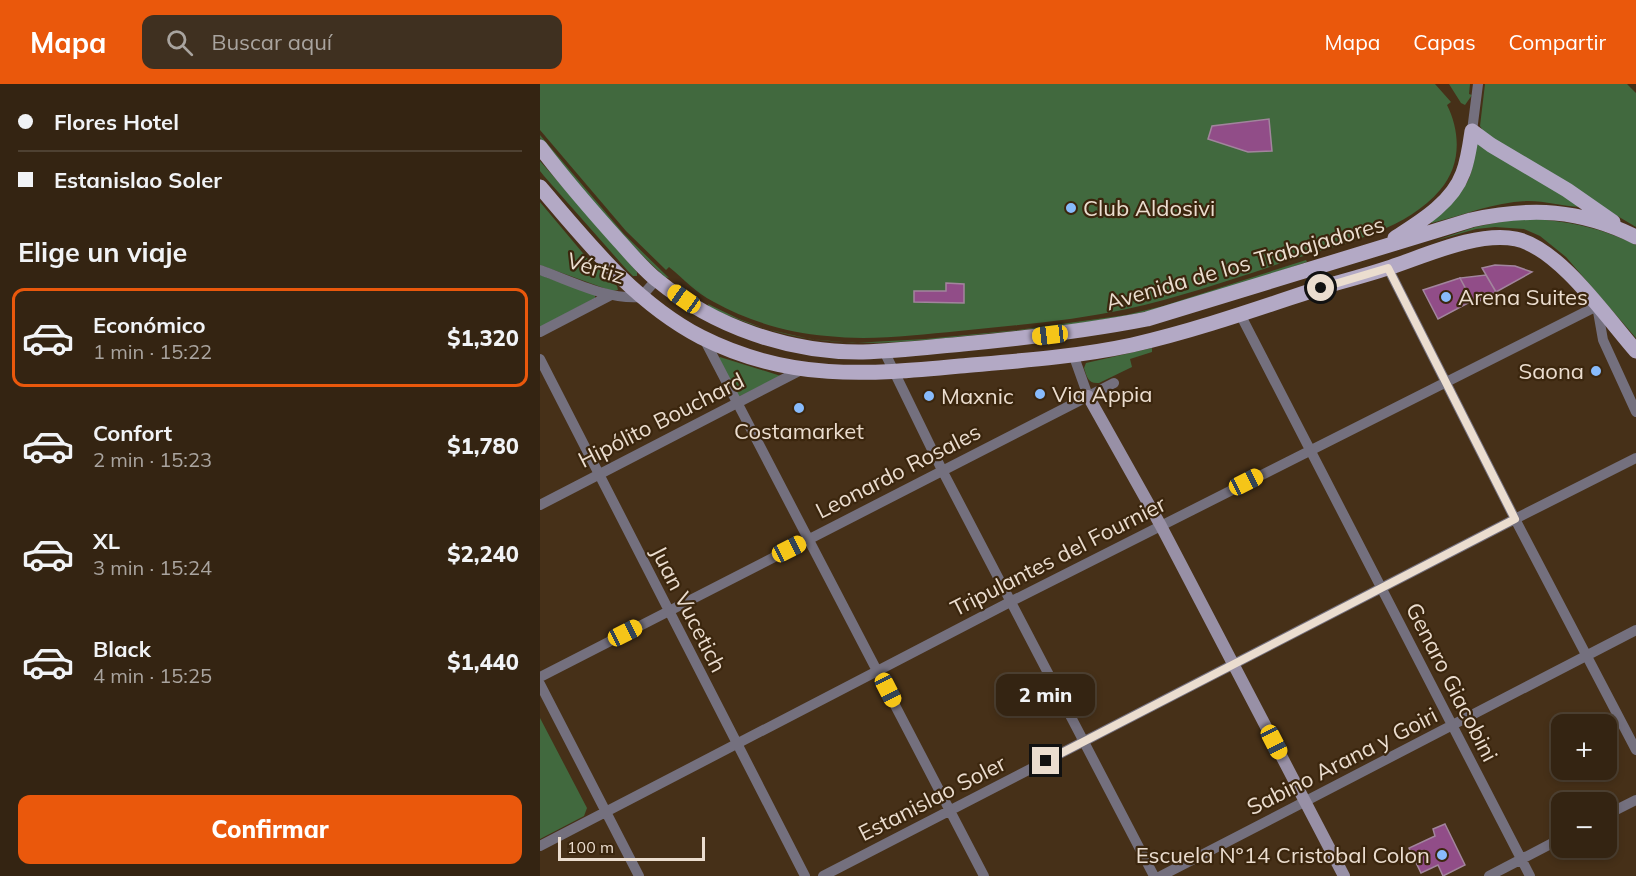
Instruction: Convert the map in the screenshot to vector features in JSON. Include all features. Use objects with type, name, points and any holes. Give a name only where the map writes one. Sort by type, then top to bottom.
[{"type":"main road","points":[[1380,249],[1427,216],[1457,186],[1466,165],[1472,131],[1491,145],[1567,190],[1635,236]]},
{"type":"main road","name":"Avenida de los Trabajadores","points":[[540,147],[600,220],[656,280],[707,313],[734,326],[772,339],[817,349],[884,351],[1030,337],[1095,329],[1147,319],[1471,220],[1516,211],[1536,210],[1576,216],[1635,236]]},
{"type":"main road","name":"Avenida de los Trabajadores","points":[[540,187],[605,262],[641,297],[682,326],[750,357],[801,370],[846,374],[893,373],[1074,354],[1141,343],[1481,239],[1507,237],[1519,239],[1539,248],[1558,262],[1636,351]]},
{"type":"street","points":[[1472,131],[1478,84]]},
{"type":"street","points":[[1388,268],[1515,519],[1636,750]]},
{"type":"street","name":"Vértiz","points":[[540,270],[611,295],[641,297]]},
{"type":"street","points":[[641,297],[656,280]]},
{"type":"street","points":[[540,332],[611,295]]},
{"type":"street","points":[[1597,306],[1602,340],[1636,412]]},
{"type":"street","name":"Tripulantes del Fournier","points":[[540,846],[1012,601],[1597,306]]},
{"type":"street","name":"Genaro Giacobini","points":[[1240,314],[1530,876]]},
{"type":"street","points":[[703,337],[984,876]]},
{"type":"street","points":[[884,351],[942,470],[1154,876]]},
{"type":"street","points":[[1074,354],[1088,396],[1161,526],[1344,876]]},
{"type":"street","name":"Juan Vucetich","points":[[540,359],[805,876]]},
{"type":"street","name":"Hipólito Bouchard","points":[[540,505],[801,370]]},
{"type":"street","name":"Leonardo Rosales","points":[[540,676],[1114,383]]},
{"type":"street","name":"Estanislao Soler","points":[[823,876],[1636,458]]},
{"type":"street","name":"Sabino Arana y Goiri","points":[[1161,876],[1636,630]]},
{"type":"street","points":[[540,684],[639,876]]},
{"type":"street","points":[[1617,810],[1636,800]]},
{"type":"street","points":[[1489,876],[1551,844]]},
{"type":"green space","name":"Club Aldosivi","points":[[540,84],[1435,84],[1451,102],[1447,105],[1455,127],[1457,149],[1447,181],[1426,204],[1410,215],[1374,233],[1213,285],[1127,309],[1064,320],[910,336],[844,337],[798,332],[754,320],[707,298],[669,267],[666,270],[626,231],[540,130]]},
{"type":"green space","points":[[1449,84],[1470,84],[1469,94],[1472,95],[1465,105],[1461,103]]},
{"type":"green space","points":[[1485,84],[1627,84],[1636,93],[1636,227],[1488,139],[1480,126]]},
{"type":"green space","points":[[540,135],[624,234],[669,278],[648,261],[600,210],[554,156]]},
{"type":"green space","points":[[1477,139],[1565,193],[1580,207],[1535,201],[1516,202],[1492,206],[1432,223],[1460,193],[1468,180]]},
{"type":"green space","points":[[540,161],[637,272],[637,276],[633,276],[627,270],[544,176],[540,171]]},
{"type":"green space","points":[[540,202],[587,258],[617,286],[618,290],[612,291],[540,265]]},
{"type":"green space","points":[[1521,218],[1580,225],[1622,238],[1636,245],[1636,338],[1566,257],[1540,236],[1524,229],[1495,227],[1476,229],[1434,241],[1475,227]]},
{"type":"green space","points":[[1306,260],[1307,262],[1193,299],[1124,316],[1050,327],[938,339],[861,343],[1018,330],[1126,315],[1163,306]]},
{"type":"green space","points":[[540,275],[595,295],[595,298],[540,327]]},
{"type":"green space","points":[[708,304],[739,319],[758,326],[744,322],[709,307]]},
{"type":"green space","points":[[1152,348],[1152,352],[1130,359],[1132,367],[1099,383],[1090,381],[1087,377],[1084,368],[1086,363]]},
{"type":"green space","points":[[720,357],[781,376],[738,397]]},
{"type":"green space","points":[[540,718],[587,808],[584,816],[540,839]]},
{"type":"building","points":[[1269,119],[1272,151],[1248,152],[1208,139],[1212,126]]},
{"type":"building","points":[[1495,265],[1515,266],[1532,272],[1496,292],[1482,268]]},
{"type":"building","points":[[1486,275],[1496,292],[1474,304],[1460,278]]},
{"type":"building","points":[[1460,278],[1472,301],[1438,319],[1423,290]]},
{"type":"building","points":[[946,283],[964,284],[964,303],[914,302],[914,291],[946,291]]},
{"type":"building","points":[[1445,824],[1465,865],[1443,876],[1438,865],[1421,873],[1409,848],[1435,836],[1433,829]]},
{"type":"place","name":"Club Aldosivi","points":[[1071,208]]},
{"type":"place","name":"Arena Suites","points":[[1446,297]]},
{"type":"place","name":"Saona","points":[[1596,371]]},
{"type":"place","name":"Via Appia","points":[[1040,394]]},
{"type":"place","name":"Maxnic","points":[[929,396]]},
{"type":"place","name":"Costamarket","points":[[799,408]]},
{"type":"place","name":"Escuela N°14 Cristobal Colon","points":[[1442,855]]},
{"type":"route","points":[[1046,761],[1515,519],[1388,268],[1321,288]]}]
